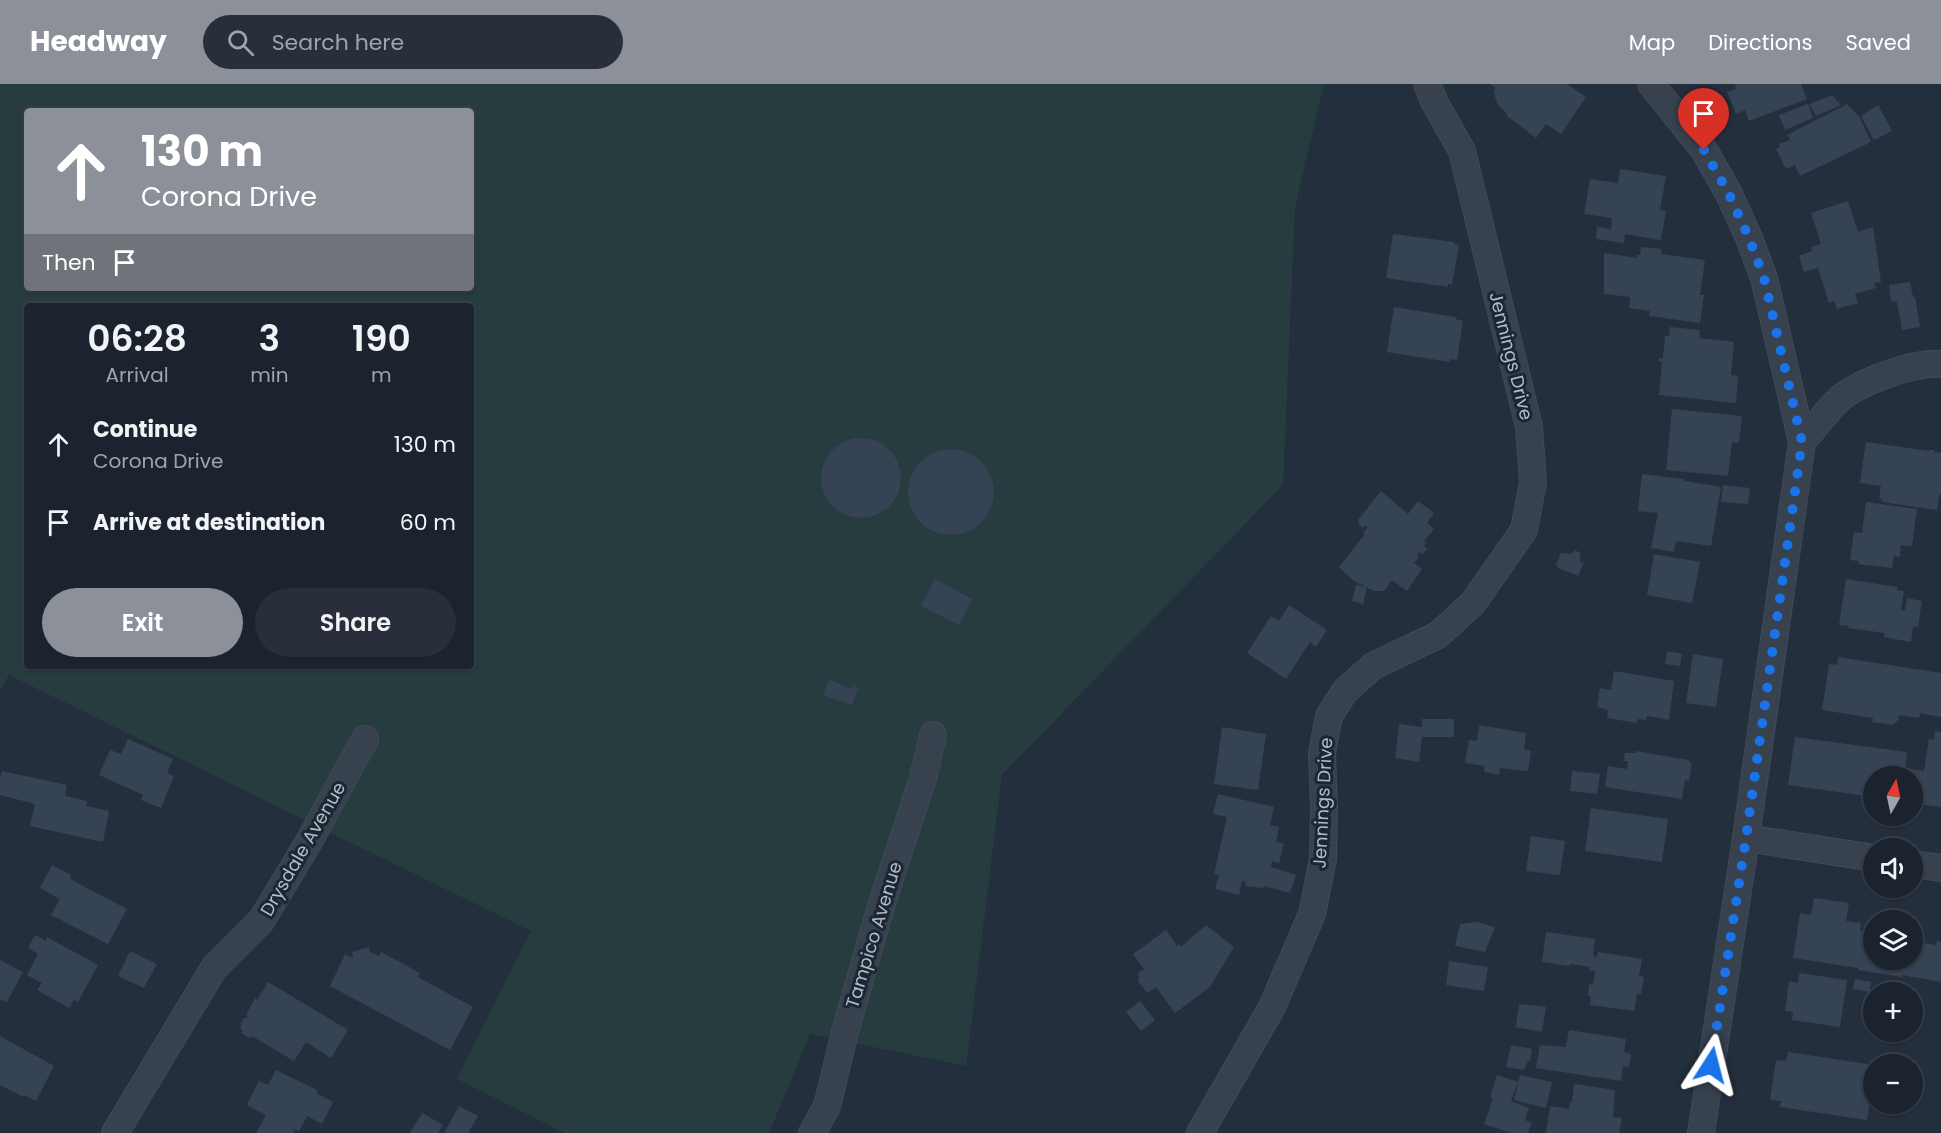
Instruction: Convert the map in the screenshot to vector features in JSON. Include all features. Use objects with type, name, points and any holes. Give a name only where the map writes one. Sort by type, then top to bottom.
[{"type":"street","name":"Jennings Drive","points":[[1200,1133],[1272,1007],[1312,914],[1323,859],[1322,753],[1329,716],[1345,691],[1373,666],[1438,635],[1473,603],[1524,530],[1533,482],[1529,427],[1462,151],[1427,84]]},
{"type":"street","points":[[1651,84],[1704,150],[1729,194],[1749,238],[1764,278],[1802,442],[1746,838],[1701,1133]]},
{"type":"street","points":[[1802,442],[1843,396],[1888,373],[1941,364]]},
{"type":"street","name":"Tampico Avenue","points":[[812,1133],[827,1106],[845,1032],[881,906],[923,778],[933,735]]},
{"type":"street","name":"Drysdale Avenue","points":[[115,1133],[214,968],[261,921],[307,845],[365,739]]},
{"type":"street","points":[[1746,838],[1863,856]]},
{"type":"street","points":[[1923,866],[1941,868]]},
{"type":"green space","points":[[0,84],[1324,84],[1295,207],[1283,485],[1002,775],[966,1066],[810,1034],[769,1133],[565,1133],[457,1079],[531,931],[9,675],[0,691]]},
{"type":"building","points":[[1490,84],[1567,84],[1586,97],[1561,134],[1546,124],[1536,138],[1507,116],[1498,105],[1494,90],[1496,88]]},
{"type":"building","points":[[1735,84],[1801,84],[1807,99],[1749,121],[1745,110],[1736,114],[1727,92],[1736,89]]},
{"type":"building","points":[[1832,95],[1841,105],[1816,116],[1809,104]]},
{"type":"building","points":[[1808,104],[1813,118],[1785,130],[1779,115]]},
{"type":"building","points":[[1847,104],[1859,116],[1871,142],[1800,176],[1795,165],[1786,169],[1776,149],[1780,147],[1779,144],[1790,140],[1787,135]]},
{"type":"building","points":[[1878,105],[1892,131],[1874,140],[1861,116]]},
{"type":"building","points":[[1620,169],[1666,176],[1660,210],[1666,211],[1661,240],[1625,234],[1624,243],[1596,239],[1597,227],[1611,229],[1612,218],[1584,214],[1590,179],[1618,183]]},
{"type":"building","points":[[1848,201],[1858,232],[1873,227],[1881,282],[1874,283],[1876,288],[1855,294],[1858,303],[1837,309],[1834,301],[1829,303],[1818,268],[1804,272],[1799,256],[1812,251],[1811,247],[1821,244],[1811,213]]},
{"type":"building","points":[[1393,234],[1454,242],[1459,245],[1452,285],[1448,284],[1448,287],[1386,278]]},
{"type":"building","points":[[1641,247],[1662,249],[1661,254],[1705,260],[1700,295],[1704,295],[1700,323],[1649,316],[1650,311],[1629,308],[1630,297],[1604,294],[1604,253],[1637,258]]},
{"type":"building","points":[[1910,282],[1920,327],[1902,330],[1897,301],[1891,302],[1889,285]]},
{"type":"building","points":[[1394,307],[1456,317],[1463,321],[1457,360],[1450,359],[1450,362],[1387,352]]},
{"type":"building","points":[[1670,327],[1700,330],[1699,338],[1734,342],[1731,375],[1738,376],[1736,403],[1659,395],[1662,362],[1659,358],[1663,358],[1665,336],[1669,336]]},
{"type":"building","points":[[1672,409],[1742,416],[1739,443],[1732,442],[1728,476],[1666,470]]},
{"type":"building","points":[[853,438],[869,438],[890,449],[901,470],[901,486],[890,507],[869,518],[853,518],[839,512],[827,500],[821,486],[821,470],[827,456],[839,444]]},
{"type":"building","points":[[1866,442],[1935,450],[1934,452],[1941,453],[1941,495],[1939,495],[1937,510],[1882,502],[1879,498],[1881,486],[1860,483]]},
{"type":"building","points":[[951,449],[975,456],[987,468],[994,492],[987,516],[975,528],[951,535],[927,528],[915,516],[908,492],[915,468],[927,456]]},
{"type":"building","points":[[1642,474],[1684,479],[1684,481],[1721,487],[1711,546],[1676,541],[1674,552],[1651,548],[1658,513],[1638,511]]},
{"type":"building","points":[[1723,485],[1750,488],[1748,504],[1721,502]]},
{"type":"building","points":[[1381,491],[1408,514],[1418,501],[1434,513],[1427,523],[1434,529],[1424,541],[1427,542],[1424,546],[1427,549],[1422,555],[1419,552],[1417,555],[1419,557],[1414,563],[1422,569],[1407,591],[1392,580],[1384,591],[1374,591],[1354,581],[1339,567],[1365,534],[1363,533],[1368,527],[1365,525],[1363,528],[1358,524],[1360,522],[1358,520]]},
{"type":"building","points":[[1866,502],[1917,509],[1912,546],[1901,545],[1900,557],[1894,556],[1892,568],[1858,564],[1859,561],[1850,560],[1854,532],[1862,533]]},
{"type":"building","points":[[1575,550],[1580,553],[1580,561],[1584,563],[1578,576],[1556,565],[1561,553],[1571,554]]},
{"type":"building","points":[[1654,554],[1700,562],[1692,603],[1647,595]]},
{"type":"building","points":[[935,579],[972,599],[959,625],[921,606]]},
{"type":"building","points":[[1846,579],[1897,587],[1897,590],[1904,591],[1901,610],[1905,610],[1907,598],[1922,601],[1918,627],[1913,626],[1911,642],[1884,637],[1884,633],[1839,625]]},
{"type":"building","points":[[1356,585],[1367,587],[1363,604],[1352,601]]},
{"type":"building","points":[[1289,605],[1327,630],[1316,647],[1310,642],[1286,679],[1247,653],[1271,616],[1279,621]]},
{"type":"building","points":[[1667,651],[1682,654],[1680,666],[1665,664]]},
{"type":"building","points":[[1693,654],[1723,659],[1716,707],[1686,703]]},
{"type":"building","points":[[1838,657],[1941,673],[1941,717],[1920,713],[1919,718],[1899,715],[1893,725],[1872,722],[1873,718],[1822,710],[1829,664],[1837,665]]},
{"type":"building","points":[[1614,671],[1674,681],[1669,720],[1647,716],[1646,720],[1638,719],[1637,723],[1607,718],[1608,710],[1597,707],[1600,688],[1611,690]]},
{"type":"building","points":[[829,680],[852,689],[853,686],[858,688],[852,705],[823,695]]},
{"type":"building","points":[[1422,719],[1454,719],[1454,737],[1422,737],[1419,762],[1395,758],[1399,724],[1422,727]]},
{"type":"building","points":[[1479,725],[1526,733],[1524,749],[1531,751],[1528,771],[1500,768],[1499,775],[1484,772],[1485,766],[1465,763],[1469,740],[1477,741]]},
{"type":"building","points":[[1222,727],[1266,734],[1258,790],[1214,784]]},
{"type":"building","points":[[1935,731],[1941,732],[1941,807],[1923,805],[1923,771],[1929,739],[1934,740]]},
{"type":"building","points":[[1795,737],[1907,752],[1905,766],[1863,766],[1863,795],[1788,785]]},
{"type":"building","points":[[128,739],[173,759],[167,773],[174,776],[161,808],[141,800],[143,795],[99,775],[110,750],[121,754]]},
{"type":"building","points":[[1636,751],[1692,762],[1689,781],[1685,780],[1682,799],[1605,787],[1608,766],[1627,769],[1628,761],[1624,761],[1625,753],[1636,753]]},
{"type":"building","points":[[2,771],[67,785],[65,796],[87,801],[86,806],[109,811],[103,842],[30,826],[35,804],[0,795]]},
{"type":"building","points":[[1572,771],[1600,774],[1597,794],[1570,791]]},
{"type":"building","points":[[1218,794],[1274,807],[1270,825],[1279,827],[1276,842],[1284,844],[1279,863],[1272,861],[1271,867],[1296,875],[1290,893],[1264,886],[1263,888],[1245,886],[1246,882],[1242,881],[1239,895],[1215,889],[1219,875],[1214,874],[1227,817],[1213,814]]},
{"type":"building","points":[[1591,808],[1668,819],[1662,862],[1585,851]]},
{"type":"building","points":[[1531,836],[1565,841],[1560,875],[1526,871]]},
{"type":"building","points":[[52,865],[71,875],[70,879],[127,909],[108,944],[51,915],[60,899],[40,888]]},
{"type":"building","points":[[1814,898],[1849,903],[1846,921],[1861,923],[1860,931],[1863,931],[1863,970],[1923,970],[1923,943],[1936,945],[1937,941],[1941,942],[1941,982],[1858,970],[1858,968],[1793,958],[1800,913],[1811,915]]},
{"type":"building","points":[[1477,922],[1495,927],[1485,952],[1455,946],[1460,924]]},
{"type":"building","points":[[1206,925],[1234,947],[1210,987],[1175,1013],[1156,987],[1147,993],[1138,981],[1137,974],[1144,969],[1133,954],[1166,930],[1177,946],[1180,944],[1181,947]]},
{"type":"building","points":[[1546,932],[1595,939],[1593,956],[1597,957],[1598,952],[1642,959],[1639,976],[1644,977],[1641,994],[1637,994],[1634,1011],[1590,1005],[1589,984],[1593,985],[1595,971],[1589,971],[1590,967],[1542,962]]},
{"type":"building","points":[[35,935],[46,941],[47,937],[98,965],[78,1002],[74,1000],[69,1008],[37,990],[42,983],[27,975],[38,954],[28,948]]},
{"type":"building","points":[[369,947],[369,951],[379,956],[381,952],[420,973],[418,977],[473,1007],[450,1050],[330,986],[345,954],[353,958],[352,952]]},
{"type":"building","points":[[130,951],[157,964],[144,988],[118,976]]},
{"type":"building","points":[[0,960],[23,972],[7,1002],[0,999]]},
{"type":"building","points":[[1449,961],[1488,967],[1484,991],[1446,985]]},
{"type":"building","points":[[1799,973],[1847,980],[1840,1027],[1792,1020],[1793,1012],[1785,1011],[1789,981],[1798,983]]},
{"type":"building","points":[[1855,979],[1871,982],[1863,982],[1863,991],[1853,989]]},
{"type":"building","points":[[268,982],[348,1030],[331,1058],[306,1042],[294,1061],[252,1036],[250,1038],[241,1033],[243,1030],[240,1029],[242,1025],[240,1024],[248,1016],[246,1015],[255,998],[257,1000]]},
{"type":"building","points":[[1140,1001],[1155,1020],[1141,1031],[1126,1012]]},
{"type":"building","points":[[1519,1004],[1546,1007],[1542,1032],[1516,1027]]},
{"type":"building","points":[[1569,1030],[1626,1039],[1624,1052],[1631,1054],[1629,1067],[1623,1066],[1621,1081],[1536,1068],[1540,1045],[1566,1047]]},
{"type":"building","points":[[0,1036],[54,1066],[36,1101],[0,1085]]},
{"type":"building","points":[[1511,1045],[1532,1049],[1530,1061],[1524,1070],[1506,1067]]},
{"type":"building","points":[[1788,1052],[1863,1063],[1863,1114],[1868,1114],[1867,1120],[1780,1107],[1781,1101],[1770,1100],[1776,1060],[1786,1061]]},
{"type":"building","points":[[276,1070],[317,1090],[316,1093],[333,1102],[322,1124],[307,1116],[299,1131],[295,1129],[293,1133],[256,1133],[266,1115],[247,1105],[259,1081],[268,1085]]},
{"type":"building","points":[[1497,1075],[1518,1082],[1511,1101],[1529,1108],[1525,1120],[1532,1123],[1528,1133],[1512,1133],[1484,1124],[1493,1098],[1490,1097]]},
{"type":"building","points":[[1520,1075],[1552,1082],[1546,1108],[1514,1100]]},
{"type":"building","points":[[1574,1084],[1615,1090],[1613,1117],[1622,1118],[1619,1133],[1546,1133],[1550,1106],[1569,1109]]},
{"type":"building","points":[[459,1106],[478,1116],[468,1133],[444,1133]]},
{"type":"building","points":[[422,1113],[443,1125],[438,1133],[410,1133]]},
{"type":"route","points":[[1704,150],[1729,194],[1764,278],[1802,442],[1746,838],[1711,1065]]}]
